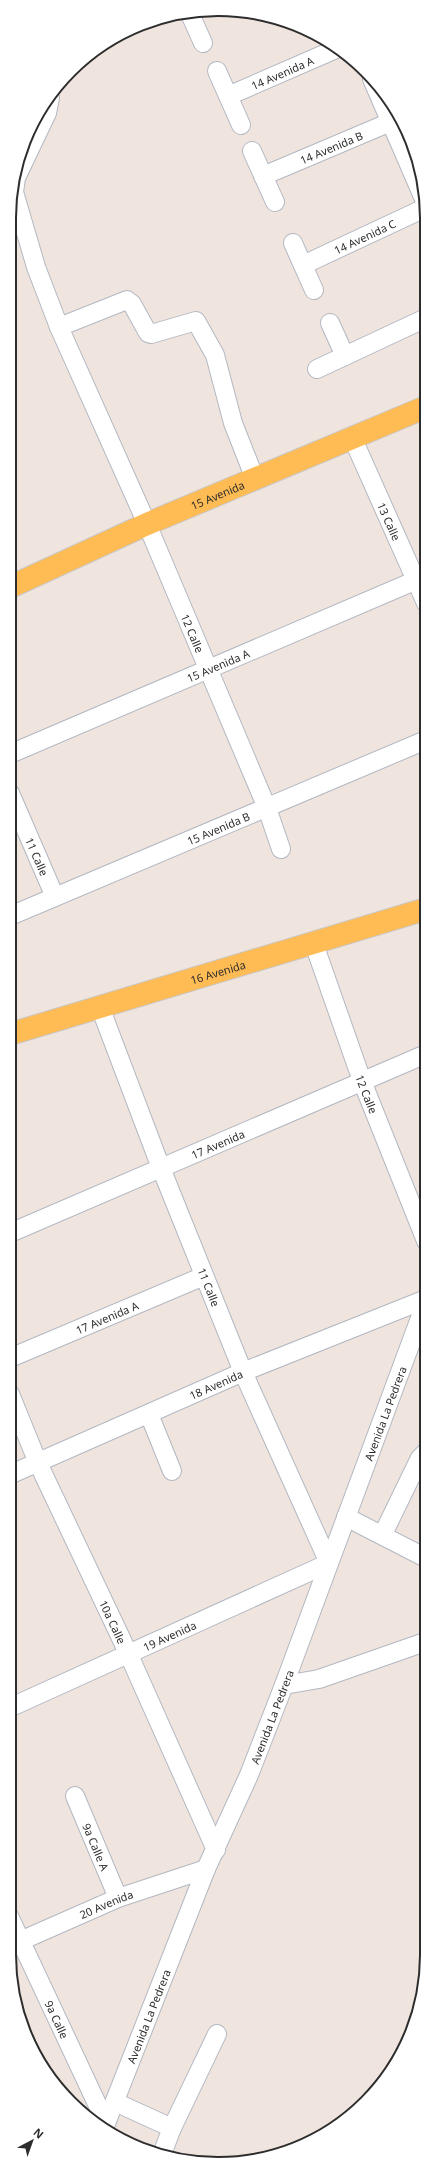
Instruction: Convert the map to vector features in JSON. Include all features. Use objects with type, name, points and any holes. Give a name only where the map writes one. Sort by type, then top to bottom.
[{"type":"main road","name":"15 Avenida","points":[[16,584],[148,524],[420,410]]},
{"type":"main road","name":"16 Avenida","points":[[16,1032],[314,944],[420,911]]},
{"type":"street","points":[[192,18],[203,42]]},
{"type":"street","name":"14 Avenida A","points":[[228,96],[331,51]]},
{"type":"street","points":[[217,71],[241,125]]},
{"type":"street","name":"12 Calle","points":[[25,158],[48,110]]},
{"type":"street","name":"14 Avenida B","points":[[263,176],[395,120]]},
{"type":"street","points":[[396,123],[416,179]]},
{"type":"street","points":[[252,151],[275,202]]},
{"type":"street","name":"12 Calle","points":[[17,201],[36,267],[59,327],[148,524],[267,808],[281,849]]},
{"type":"street","name":"14 Avenida C","points":[[303,265],[420,210]]},
{"type":"street","points":[[293,244],[314,290]]},
{"type":"street","points":[[59,327],[127,300],[132,304],[148,333],[151,334],[196,321],[216,355],[233,423],[255,479]]},
{"type":"street","points":[[317,369],[420,321]]},
{"type":"street","points":[[330,323],[345,356]]},
{"type":"street","name":"13 Calle","points":[[353,439],[420,576]]},
{"type":"street","name":"15 Avenida A","points":[[16,751],[420,578]]},
{"type":"street","name":"15 Avenida B","points":[[16,913],[420,743]]},
{"type":"street","name":"11 Calle","points":[[16,807],[55,897]]},
{"type":"street","name":"12 Calle","points":[[314,944],[362,1081],[420,1226]]},
{"type":"street","name":"11 Calle","points":[[100,1007],[161,1168],[243,1372],[329,1563]]},
{"type":"street","name":"17 Avenida","points":[[16,1230],[420,1057]]},
{"type":"street","name":"17 Avenida A","points":[[16,1355],[204,1276]]},
{"type":"street","name":"18 Avenida","points":[[16,1472],[243,1372],[420,1300]]},
{"type":"street","name":"Avenida La Pedrera","points":[[106,2123],[206,1869],[249,1775],[284,1685],[420,1318]]},
{"type":"street","name":"10a Calle","points":[[16,1409],[38,1462],[129,1655],[216,1850]]},
{"type":"street","points":[[149,1414],[172,1471]]},
{"type":"street","points":[[383,1534],[420,1458]]},
{"type":"street","points":[[346,1517],[383,1534],[420,1555]]},
{"type":"street","name":"19 Avenida","points":[[16,1705],[129,1655],[329,1563]]},
{"type":"street","points":[[284,1685],[318,1679],[420,1644]]},
{"type":"street","name":"9a Calle A","points":[[75,1796],[118,1898]]},
{"type":"street","name":"20 Avenida","points":[[16,1943],[118,1898],[206,1869]]},
{"type":"street","name":"9a Calle","points":[[16,1948],[103,2121]]},
{"type":"street","points":[[164,2149],[172,2128],[217,2034]]},
{"type":"street","points":[[115,2102],[172,2128]]}]
